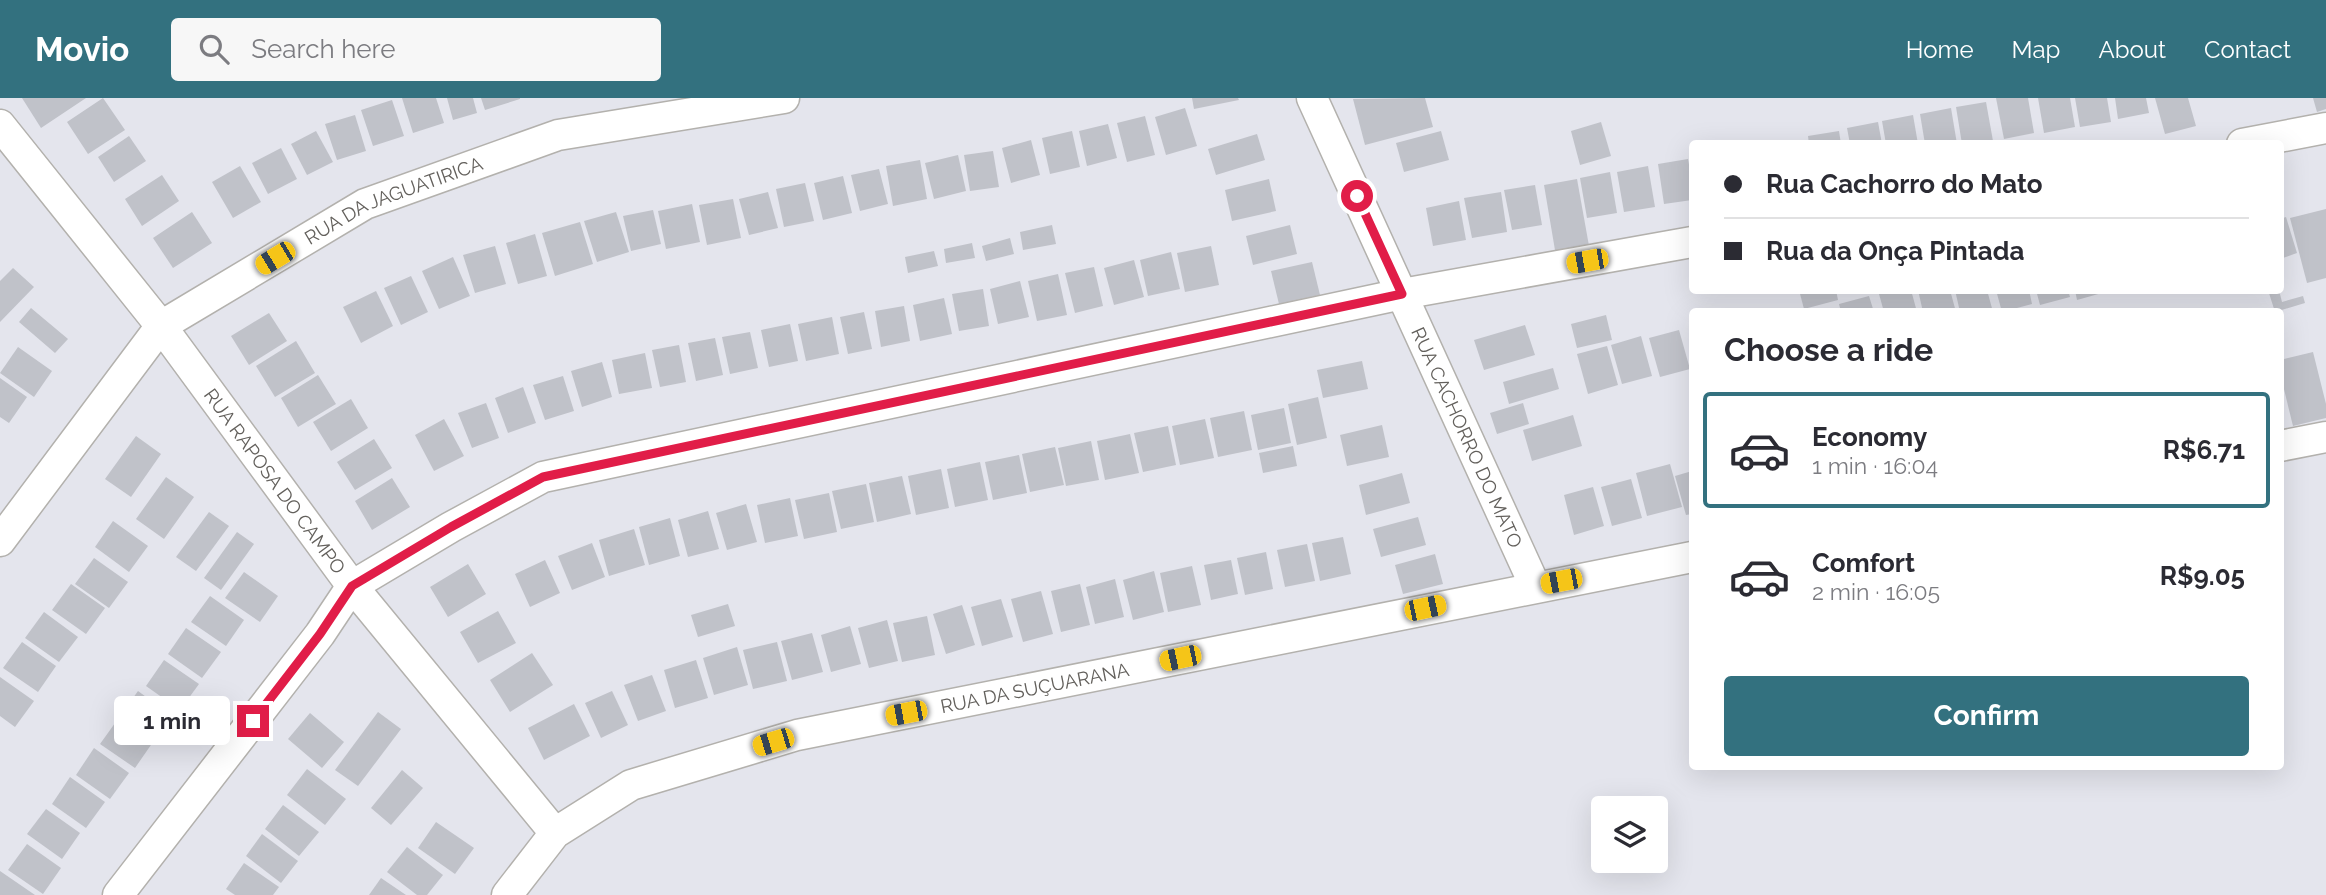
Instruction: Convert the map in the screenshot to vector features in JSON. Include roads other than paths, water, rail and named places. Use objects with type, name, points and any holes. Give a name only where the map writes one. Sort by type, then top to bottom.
[{"type":"street","name":"RUA DA JAGUATIRICA","points":[[0,541],[161,326],[365,204],[558,135],[784,98]]},
{"type":"street","name":"RUA CACHORRO DO MATO","points":[[1312,98],[1535,586]]},
{"type":"street","name":"RUA RAPOSA DO CAMPO","points":[[0,125],[161,326],[352,586],[555,832]]},
{"type":"street","points":[[2263,140],[2326,128]]},
{"type":"street","points":[[118,895],[320,634],[352,586],[451,527],[543,477],[1402,294],[1689,243]]},
{"type":"street","points":[[2284,445],[2326,437]]},
{"type":"street","name":"RUA DA SUÇUARANA","points":[[507,895],[555,832],[631,785],[797,735],[1689,557]]}]
